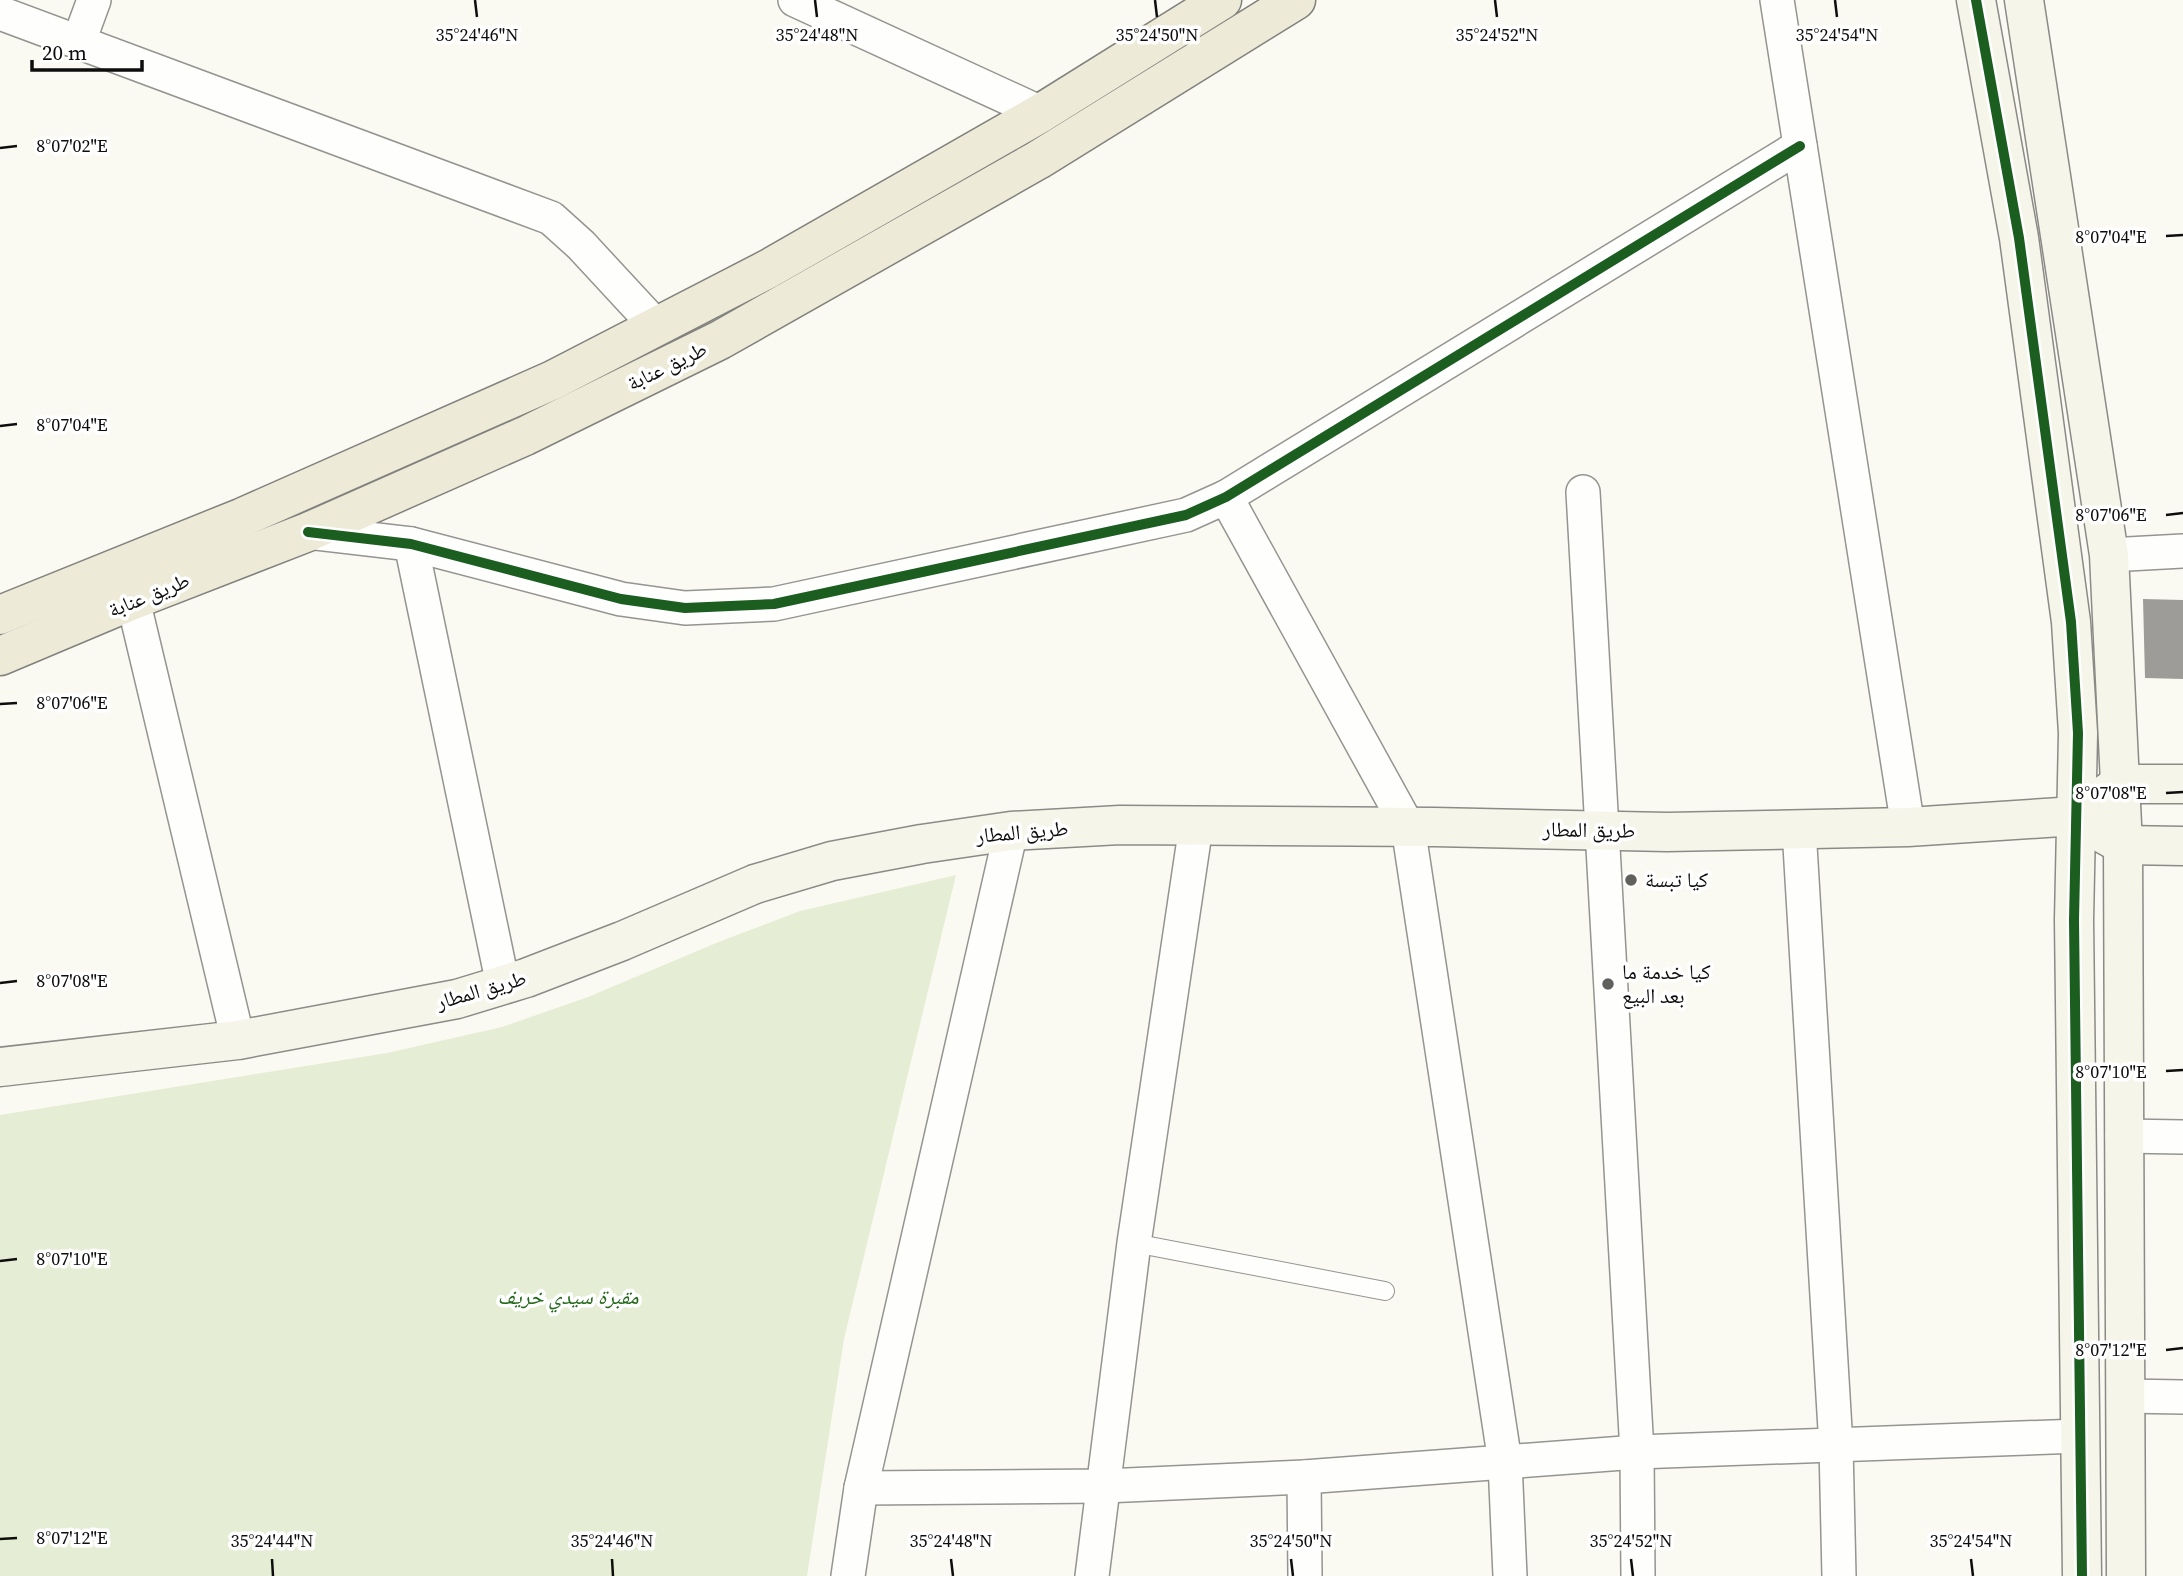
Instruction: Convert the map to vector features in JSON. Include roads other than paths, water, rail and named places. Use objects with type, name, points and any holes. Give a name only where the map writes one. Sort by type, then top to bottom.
[{"type":"main road","name":"طريق عنابة","points":[[0,615],[255,512],[552,380],[768,269],[1041,113],[1222,0]]},
{"type":"main road","name":"طريق عنابة","points":[[0,656],[133,600],[308,532],[525,436],[720,340],[1038,160],[1296,0]]},
{"type":"street","points":[[79,41],[94,0]]},
{"type":"street","points":[[795,0],[1041,113]]},
{"type":"street","points":[[1777,0],[1908,827]]},
{"type":"street","points":[[1976,0],[2019,238],[2068,595],[2078,733],[2074,920],[2082,1576]]},
{"type":"street","points":[[2024,0],[2109,555],[2123,845],[2122,1136],[2126,1576]]},
{"type":"street","points":[[0,13],[551,218],[656,326]]},
{"type":"street","points":[[308,532],[411,544],[621,599],[685,608],[774,604],[1186,515],[1226,497],[1800,146]]},
{"type":"street","points":[[1583,492],[1637,1452],[1638,1576]]},
{"type":"street","points":[[1226,497],[1408,827],[1505,1462],[1510,1576]]},
{"type":"street","points":[[411,544],[503,985]]},
{"type":"street","points":[[2109,555],[2183,551]]},
{"type":"street","points":[[133,600],[238,1040]]},
{"type":"street","points":[[2076,816],[2120,784],[2183,784]]},
{"type":"street","points":[[2076,816],[2123,845],[2183,846]]},
{"type":"street","name":"طريق المطار","points":[[0,1067],[238,1040],[457,999],[622,941],[755,884],[832,861],[1011,831],[1120,825],[1667,832],[1908,827],[2076,816]]},
{"type":"street","points":[[1092,1576],[1134,1242],[1196,826]]},
{"type":"street","points":[[1799,829],[1836,1446],[1839,1576]]},
{"type":"street","points":[[848,1576],[861,1488],[1011,831]]},
{"type":"street","points":[[2122,1136],[2183,1137]]},
{"type":"street","points":[[2124,1396],[2183,1397]]},
{"type":"street","points":[[861,1488],[1105,1486],[1304,1477],[1637,1452],[2079,1436]]},
{"type":"street","points":[[1304,1477],[1305,1576]]},
{"type":"lane","points":[[1134,1242],[1385,1291]]},
{"type":"place","name":"كيا تبسة","points":[[1631,880]]},
{"type":"place","name":"كيا خدمة ما بعد البيع","points":[[1608,984]]},
{"type":"park label","name":"مقبرة سيدي خريف","points":[[568,1297]]}]
